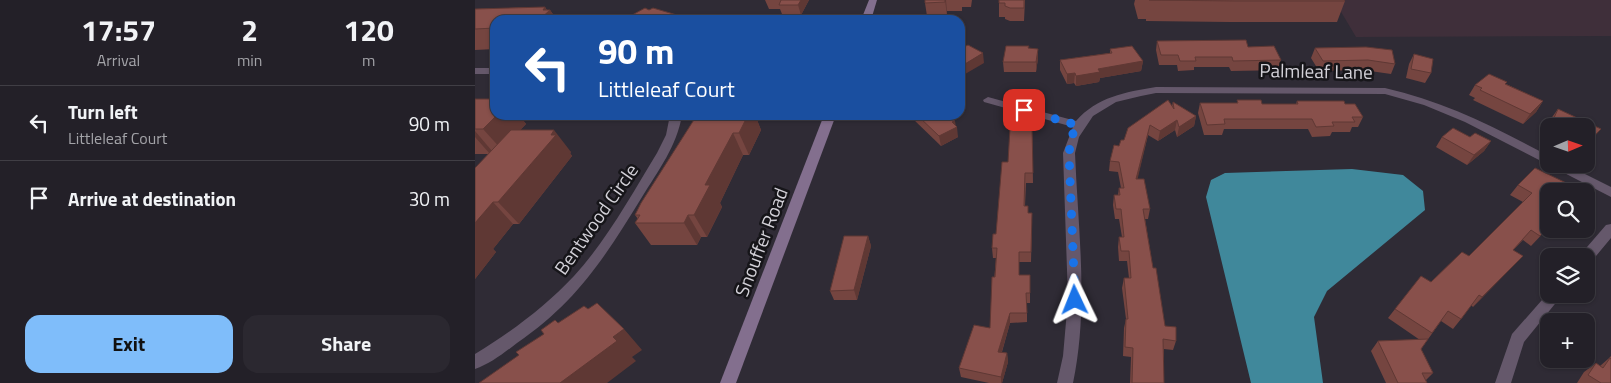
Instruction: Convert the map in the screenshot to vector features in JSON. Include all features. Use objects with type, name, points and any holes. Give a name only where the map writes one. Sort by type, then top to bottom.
[{"type":"main road","points":[[868,15],[873,0]]},
{"type":"main road","name":"Snouffer Road","points":[[728,383],[828,120]]},
{"type":"street","points":[[475,71],[490,71]]},
{"type":"street","name":"Palmleaf Lane","points":[[1077,125],[1105,103],[1131,94],[1156,90],[1365,89],[1404,94],[1444,107],[1540,155]]},
{"type":"street","points":[[989,100],[1077,125],[1071,138],[1069,154],[1075,300],[1072,341],[1065,383]]},
{"type":"street","name":"Bentwood Circle","points":[[475,362],[524,331],[584,274],[609,239],[662,155],[673,132],[675,120]]},
{"type":"street","points":[[1573,173],[1611,192]]},
{"type":"street","points":[[1595,248],[1611,229]]},
{"type":"street","points":[[1503,383],[1517,339],[1548,303]]},
{"type":"shaded area","points":[[1334,0],[1611,0],[1611,36],[1356,37]]},
{"type":"water","points":[[1352,169],[1403,175],[1423,191],[1425,210],[1327,291],[1314,317],[1323,383],[1251,383],[1206,197],[1211,180],[1225,173]]},
{"type":"building","points":[[781,0],[801,0],[798,5],[779,5]]},
{"type":"building","points":[[925,0],[945,0],[945,2],[925,3]]},
{"type":"building","points":[[999,0],[1024,0],[1024,8],[1010,8],[1005,6],[1005,3],[999,3]]},
{"type":"building","points":[[1149,0],[1344,0],[1345,1],[1234,1]]},
{"type":"building","points":[[545,7],[543,10],[550,10],[544,15],[490,15],[490,28],[475,29],[475,9]]},
{"type":"building","points":[[645,8],[649,10],[653,8],[677,15],[632,15]]},
{"type":"building","points":[[1246,40],[1248,47],[1274,46],[1281,60],[1233,61],[1232,57],[1195,57],[1196,61],[1180,61],[1178,55],[1161,55],[1157,41]]},
{"type":"building","points":[[968,45],[983,53],[965,64],[965,46]]},
{"type":"building","points":[[1006,46],[1029,46],[1028,48],[1038,49],[1036,62],[1003,62]]},
{"type":"building","points":[[1132,46],[1143,61],[1098,69],[1100,72],[1076,76],[1075,73],[1067,74],[1060,60],[1112,53],[1110,49]]},
{"type":"building","points":[[1366,47],[1392,50],[1395,64],[1368,60],[1323,61],[1315,48]]},
{"type":"building","points":[[1414,54],[1433,59],[1431,73],[1411,69]]},
{"type":"building","points":[[1489,74],[1507,82],[1505,84],[1543,101],[1530,114],[1480,90],[1482,88],[1475,85]]},
{"type":"building","points":[[475,99],[490,99],[490,120],[492,120],[483,129],[475,129]]},
{"type":"building","points":[[1168,100],[1174,109],[1173,102],[1196,116],[1179,127],[1177,120],[1160,131],[1150,125],[1136,179],[1144,179],[1150,209],[1143,209],[1153,268],[1156,268],[1165,326],[1176,327],[1176,341],[1163,339],[1164,383],[1132,383],[1133,348],[1125,347],[1126,319],[1128,319],[1124,278],[1131,278],[1129,251],[1121,251],[1119,237],[1124,237],[1121,209],[1116,209],[1114,195],[1120,195],[1119,188],[1124,188],[1119,162],[1110,161],[1114,145],[1119,146],[1121,140],[1124,140],[1128,128]]},
{"type":"building","points":[[1237,100],[1261,100],[1262,104],[1298,104],[1297,101],[1344,101],[1345,104],[1355,104],[1363,117],[1352,117],[1355,122],[1332,122],[1334,126],[1316,127],[1312,119],[1224,119],[1225,124],[1207,125],[1200,103],[1238,103]]},
{"type":"building","points":[[1558,109],[1577,118],[1554,118]]},
{"type":"building","points":[[694,120],[746,120],[739,133],[733,133],[705,185],[710,185],[694,215],[688,215],[684,223],[635,223],[640,215],[635,215]]},
{"type":"building","points":[[922,120],[955,121],[952,122],[957,127],[939,136]]},
{"type":"building","points":[[1595,126],[1601,129],[1595,135]]},
{"type":"building","points":[[1010,128],[1032,128],[1033,173],[1025,173],[1024,206],[1028,206],[1028,213],[1032,213],[1031,252],[1019,252],[1019,275],[1030,275],[1030,293],[1026,293],[1027,313],[1010,313],[998,352],[1007,353],[1001,377],[959,368],[974,325],[990,328],[992,277],[995,277],[997,248],[992,248],[993,234],[996,234],[1002,162],[1008,162]]},
{"type":"building","points":[[1453,128],[1470,137],[1475,133],[1491,141],[1474,155],[1442,137]]},
{"type":"building","points":[[511,130],[554,130],[551,135],[556,135],[498,202],[493,202],[475,223],[475,168]]},
{"type":"building","points":[[1535,168],[1540,170],[1540,173],[1545,173],[1566,183],[1540,183],[1540,236],[1531,230],[1513,250],[1523,256],[1482,297],[1479,295],[1461,319],[1448,311],[1432,333],[1395,309],[1421,276],[1431,282],[1462,252],[1469,256],[1532,193],[1518,185]]},
{"type":"building","points":[[844,236],[868,236],[854,290],[830,291]]},
{"type":"building","points":[[597,303],[624,329],[613,337],[617,341],[560,383],[479,383],[519,355],[516,352],[544,334],[541,330],[555,320],[558,323],[584,306],[588,309]]},
{"type":"building","points":[[1428,339],[1421,349],[1433,373],[1422,373],[1427,383],[1398,383],[1378,341]]},
{"type":"building","points":[[1610,358],[1611,383],[1601,383],[1588,375],[1593,368],[1595,368],[1596,363],[1603,368]]},
{"type":"route","points":[[1024,110],[1077,125],[1071,138],[1069,154],[1075,300]]}]
